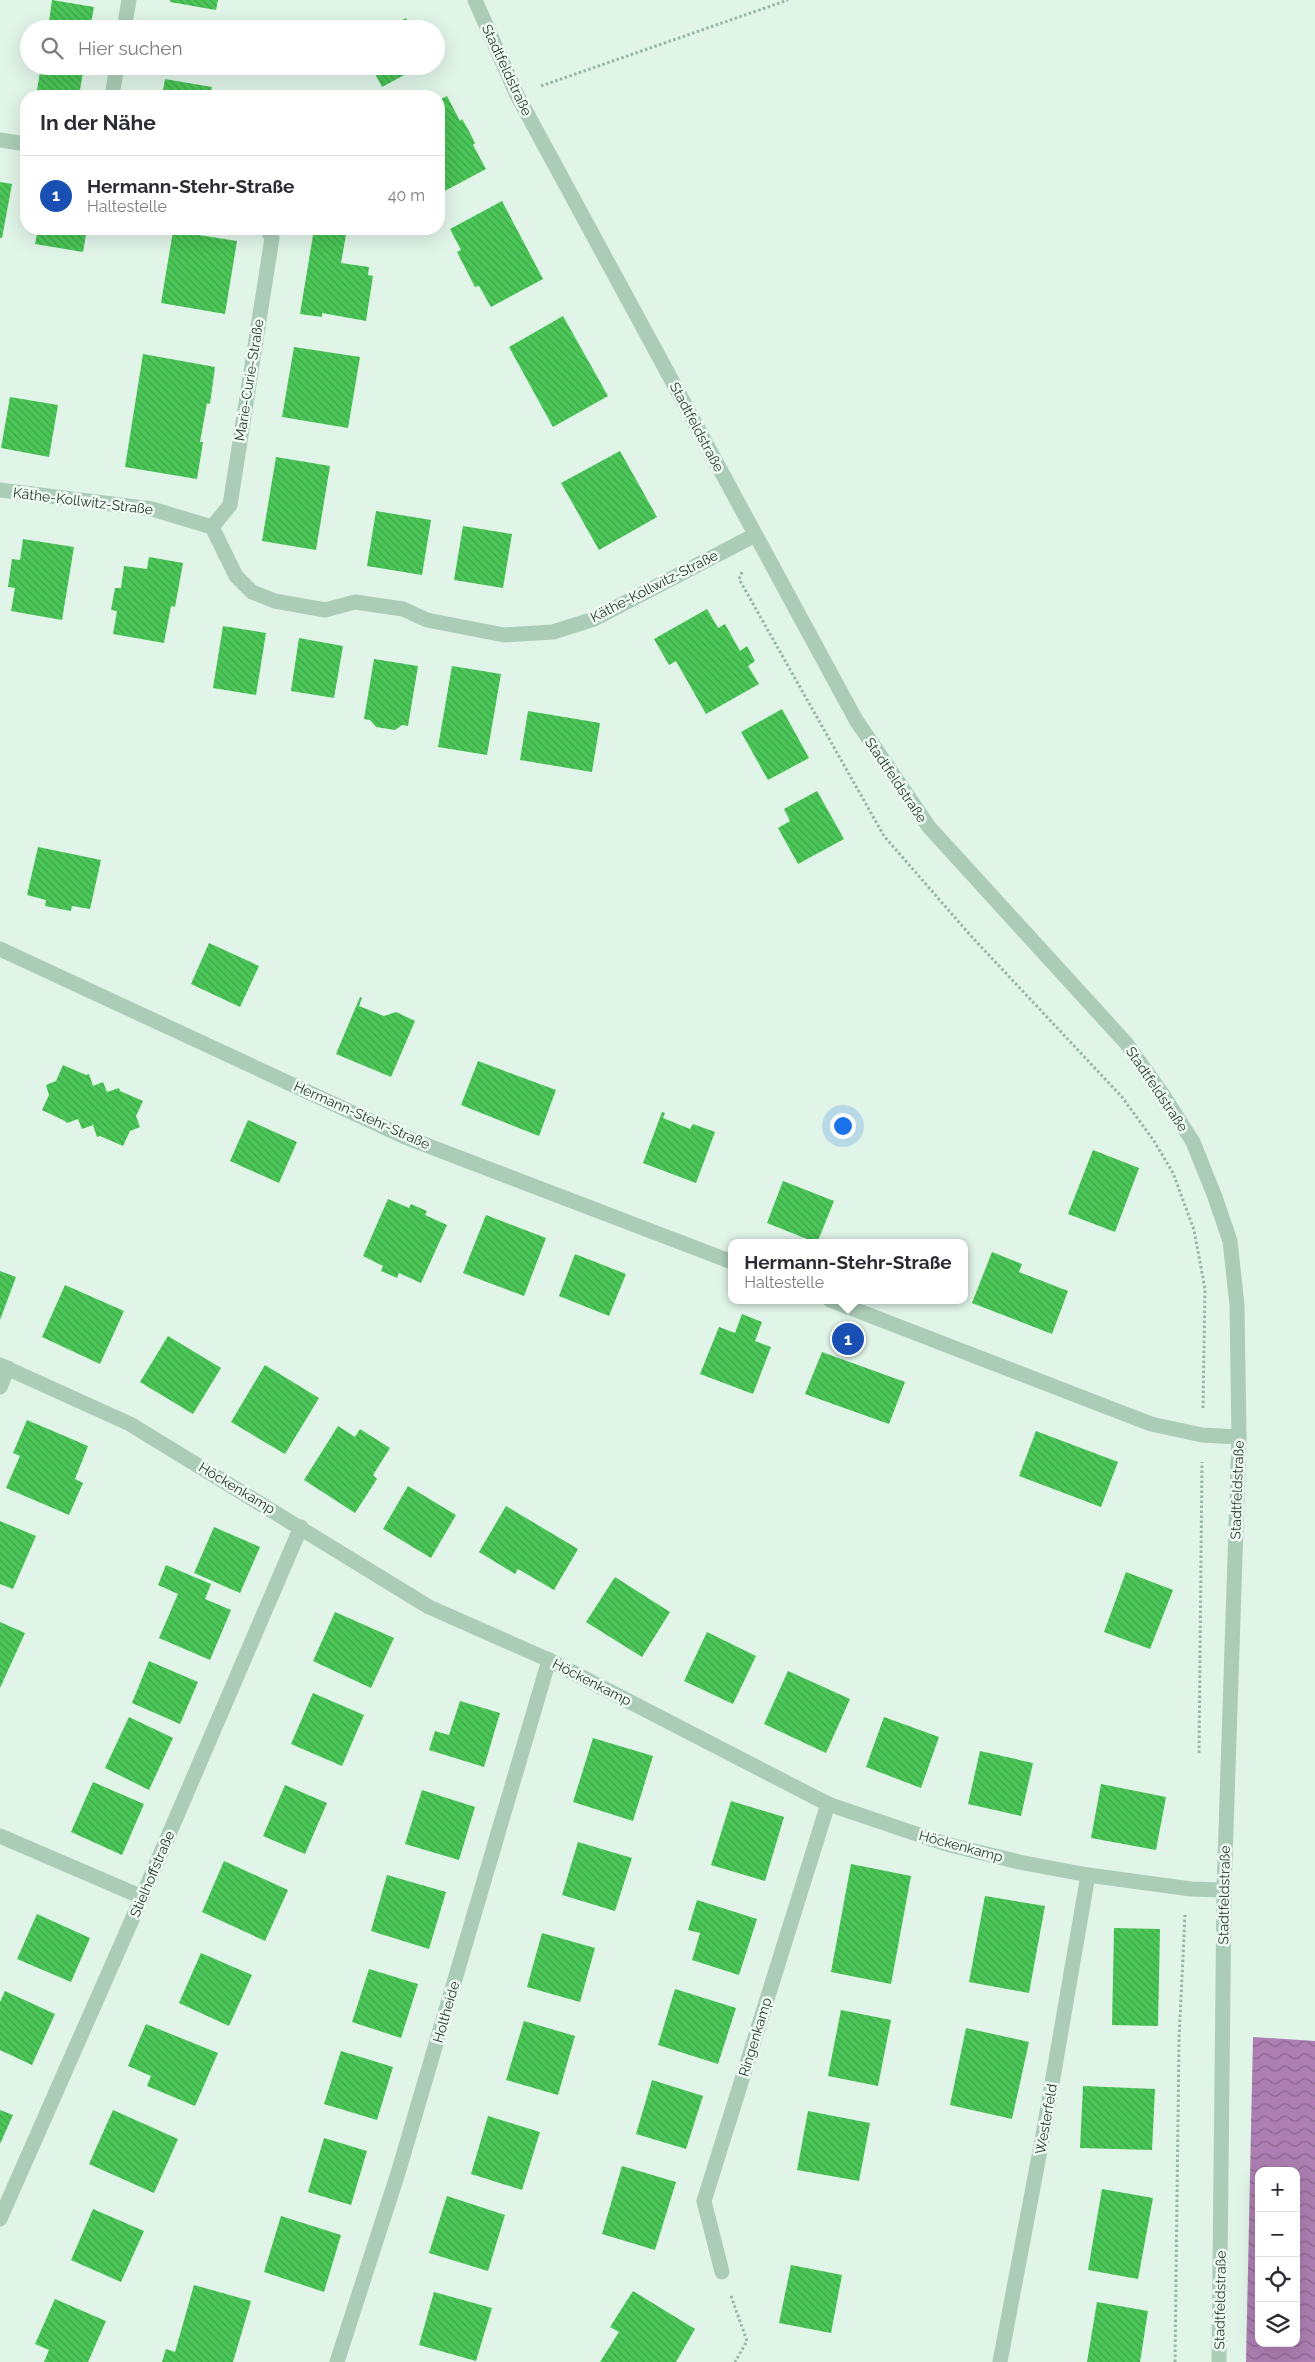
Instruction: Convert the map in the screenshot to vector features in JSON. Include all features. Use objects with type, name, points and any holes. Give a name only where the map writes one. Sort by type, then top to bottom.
[{"type":"street","points":[[126,20],[129,0]]},
{"type":"street","name":"Stadtfeldstraße","points":[[475,0],[517,95],[856,720],[929,827],[1126,1043],[1161,1092],[1193,1142],[1230,1241],[1237,1305],[1239,1437],[1224,1890],[1219,2362]]},
{"type":"street","points":[[113,90],[116,75]]},
{"type":"street","points":[[0,140],[20,143]]},
{"type":"street","name":"Marie-Curie-Straße","points":[[212,527],[230,505],[272,238],[270,235]]},
{"type":"street","name":"Käthe-Kollwitz-Straße","points":[[0,490],[10,493],[152,509],[212,527],[236,576],[252,592],[275,601],[325,610],[355,602],[403,608],[427,620],[504,635],[553,632],[594,619],[755,535]]},
{"type":"street","name":"Hermann-Stehr-Straße","points":[[0,949],[405,1137],[728,1260]]},
{"type":"street","points":[[840,1304],[1151,1424],[1202,1435],[1239,1437]]},
{"type":"street","points":[[0,1387],[4,1366]]},
{"type":"street","name":"Höckenkamp","points":[[4,1366],[130,1424],[429,1607],[549,1660],[828,1804],[946,1844],[1019,1862],[1088,1875],[1191,1889],[1224,1890]]},
{"type":"street","name":"Stielhoffstraße","points":[[0,2219],[142,1897],[301,1527]]},
{"type":"street","name":"Holtheide","points":[[337,2362],[398,2173],[549,1660]]},
{"type":"street","name":"Ringenkamp","points":[[722,2272],[704,2201],[828,1804]]},
{"type":"street","points":[[0,1836],[142,1897]]},
{"type":"street","name":"Westerfeld","points":[[1000,2362],[1046,2124],[1088,1875]]},
{"type":"path","points":[[517,95],[788,0]]},
{"type":"path","points":[[755,535],[740,579],[884,836],[971,936],[1122,1097],[1154,1141],[1173,1173],[1194,1230],[1205,1288],[1202,1435]]},
{"type":"path","points":[[722,2272],[747,2341],[735,2362]]},
{"type":"water","points":[[1253,2037],[1315,2041],[1315,2362],[1246,2362]]},
{"type":"building","points":[[52,0],[94,7],[92,20],[49,20]]},
{"type":"building","points":[[170,0],[218,0],[216,10],[170,2]]},
{"type":"building","points":[[40,75],[82,75],[80,90],[37,90]]},
{"type":"building","points":[[376,75],[404,75],[382,87]]},
{"type":"building","points":[[165,79],[212,87],[211,90],[163,90]]},
{"type":"building","points":[[447,96],[460,121],[462,119],[469,131],[475,143],[473,145],[486,169],[445,191],[445,97]]},
{"type":"building","points":[[0,182],[12,184],[2,238],[0,238]]},
{"type":"building","points":[[502,201],[543,279],[491,307],[479,286],[475,287],[457,252],[461,250],[450,229]]},
{"type":"building","points":[[37,235],[86,235],[83,252],[35,244]]},
{"type":"building","points":[[172,235],[199,235],[237,241],[225,314],[161,303]]},
{"type":"building","points":[[313,235],[346,235],[341,263],[369,267],[368,275],[373,276],[366,321],[322,313],[322,317],[300,314]]},
{"type":"building","points":[[563,316],[608,396],[553,427],[509,347]]},
{"type":"building","points":[[294,347],[360,357],[348,428],[282,417]]},
{"type":"building","points":[[143,354],[215,367],[210,404],[207,403],[200,442],[203,442],[197,479],[125,467]]},
{"type":"building","points":[[10,397],[58,405],[49,457],[1,448]]},
{"type":"building","points":[[620,451],[657,517],[599,550],[561,483]]},
{"type":"building","points":[[276,457],[330,466],[316,550],[262,541]]},
{"type":"building","points":[[376,511],[431,520],[422,575],[367,566]]},
{"type":"building","points":[[463,526],[512,534],[503,588],[454,580]]},
{"type":"building","points":[[23,539],[74,547],[62,620],[11,611],[15,588],[8,587],[12,559],[20,560]]},
{"type":"building","points":[[149,557],[183,563],[175,607],[171,606],[164,643],[113,634],[117,611],[111,610],[115,588],[121,588],[124,566],[147,569]]},
{"type":"building","points":[[707,609],[718,628],[725,624],[740,651],[747,646],[755,661],[748,666],[759,684],[706,714],[676,661],[669,665],[654,639]]},
{"type":"building","points":[[223,626],[266,633],[256,695],[213,688]]},
{"type":"building","points":[[299,638],[343,646],[334,698],[291,691]]},
{"type":"building","points":[[374,659],[418,666],[408,726],[402,725],[395,730],[376,727],[370,720],[364,719]]},
{"type":"building","points":[[452,666],[501,674],[487,755],[438,747]]},
{"type":"building","points":[[782,709],[809,758],[768,780],[741,732]]},
{"type":"building","points":[[528,711],[600,723],[592,772],[520,760]]},
{"type":"building","points":[[817,791],[844,839],[798,864],[778,828],[790,821],[784,809]]},
{"type":"building","points":[[38,847],[101,860],[90,909],[72,906],[71,911],[45,906],[46,900],[27,895]]},
{"type":"building","points":[[209,943],[259,966],[240,1007],[191,984]]},
{"type":"building","points":[[360,997],[362,998],[359,1006],[384,1016],[396,1012],[415,1021],[391,1077],[336,1054]]},
{"type":"building","points":[[478,1061],[556,1090],[539,1136],[461,1105]]},
{"type":"building","points":[[63,1065],[86,1075],[89,1074],[93,1086],[103,1082],[107,1092],[119,1088],[120,1091],[143,1101],[136,1116],[140,1127],[130,1131],[123,1146],[100,1136],[97,1137],[93,1125],[82,1129],[78,1119],[67,1123],[42,1110],[49,1095],[46,1085],[56,1081]]},
{"type":"building","points":[[662,1112],[665,1113],[663,1118],[690,1129],[693,1124],[715,1132],[696,1183],[643,1163]]},
{"type":"building","points":[[248,1120],[297,1142],[279,1183],[230,1161]]},
{"type":"building","points":[[1093,1150],[1139,1168],[1115,1232],[1068,1214]]},
{"type":"building","points":[[783,1181],[834,1201],[819,1239],[807,1239],[767,1223]]},
{"type":"building","points":[[388,1199],[409,1208],[411,1204],[427,1211],[425,1215],[447,1225],[421,1283],[399,1273],[397,1278],[381,1271],[383,1266],[363,1256]]},
{"type":"building","points":[[486,1215],[546,1238],[524,1296],[463,1273]]},
{"type":"building","points":[[992,1252],[1022,1264],[1019,1272],[1068,1291],[1052,1334],[972,1303]]},
{"type":"building","points":[[575,1254],[626,1274],[609,1316],[559,1296]]},
{"type":"building","points":[[0,1271],[16,1277],[0,1320]]},
{"type":"building","points":[[65,1285],[124,1311],[100,1364],[42,1337]]},
{"type":"building","points":[[742,1314],[762,1322],[755,1341],[771,1347],[753,1394],[700,1374],[719,1327],[735,1333]]},
{"type":"building","points":[[168,1336],[221,1368],[193,1414],[140,1382]]},
{"type":"building","points":[[822,1352],[905,1382],[889,1424],[805,1394]]},
{"type":"building","points":[[265,1365],[319,1398],[285,1454],[231,1422]]},
{"type":"building","points":[[27,1420],[88,1446],[75,1479],[83,1483],[69,1515],[6,1488],[20,1456],[13,1453]]},
{"type":"building","points":[[338,1426],[355,1437],[360,1429],[390,1448],[373,1475],[377,1479],[355,1513],[304,1480]]},
{"type":"building","points":[[1036,1431],[1118,1462],[1101,1507],[1019,1476]]},
{"type":"building","points":[[408,1486],[456,1515],[431,1558],[383,1529]]},
{"type":"building","points":[[506,1506],[578,1549],[554,1590],[518,1569],[515,1574],[479,1552]]},
{"type":"building","points":[[0,1521],[36,1536],[13,1589],[0,1584]]},
{"type":"building","points":[[214,1527],[260,1547],[240,1593],[194,1573]]},
{"type":"building","points":[[166,1565],[211,1584],[205,1599],[231,1610],[210,1660],[159,1638],[178,1594],[158,1585]]},
{"type":"building","points":[[1126,1572],[1173,1590],[1150,1649],[1104,1632]]},
{"type":"building","points":[[615,1577],[670,1612],[642,1657],[586,1622]]},
{"type":"building","points":[[335,1612],[394,1638],[371,1688],[313,1661]]},
{"type":"building","points":[[0,1622],[25,1633],[0,1688]]},
{"type":"building","points":[[707,1632],[756,1656],[733,1704],[684,1681]]},
{"type":"building","points":[[149,1661],[198,1682],[180,1724],[132,1703]]},
{"type":"building","points":[[788,1671],[850,1699],[826,1753],[764,1724]]},
{"type":"building","points":[[313,1693],[364,1715],[342,1766],[291,1744]]},
{"type":"building","points":[[460,1701],[500,1713],[484,1767],[429,1750],[435,1731],[449,1735]]},
{"type":"building","points":[[129,1717],[173,1738],[149,1790],[105,1768]]},
{"type":"building","points":[[884,1717],[939,1737],[921,1788],[866,1767]]},
{"type":"building","points":[[593,1738],[653,1756],[633,1821],[573,1802]]},
{"type":"building","points":[[980,1751],[1033,1763],[1021,1816],[968,1804]]},
{"type":"building","points":[[93,1782],[144,1804],[122,1855],[71,1832]]},
{"type":"building","points":[[1101,1784],[1166,1797],[1156,1850],[1091,1838]]},
{"type":"building","points":[[285,1785],[327,1803],[305,1854],[263,1836]]},
{"type":"building","points":[[422,1790],[475,1807],[459,1860],[405,1844]]},
{"type":"building","points":[[731,1801],[784,1817],[765,1881],[711,1865]]},
{"type":"building","points":[[578,1842],[632,1858],[615,1911],[562,1895]]},
{"type":"building","points":[[224,1861],[288,1890],[265,1941],[202,1912]]},
{"type":"building","points":[[851,1864],[911,1876],[891,1984],[831,1972]]},
{"type":"building","points":[[387,1875],[446,1892],[429,1949],[371,1931]]},
{"type":"building","points":[[985,1896],[1045,1906],[1029,1993],[969,1982]]},
{"type":"building","points":[[697,1900],[757,1919],[739,1975],[692,1960],[700,1933],[688,1930]]},
{"type":"building","points":[[37,1914],[90,1938],[71,1982],[17,1959]]},
{"type":"building","points":[[1114,1928],[1160,1929],[1158,2026],[1112,2025]]},
{"type":"building","points":[[542,1933],[595,1948],[580,2002],[527,1987]]},
{"type":"building","points":[[201,1953],[252,1975],[229,2026],[179,2003]]},
{"type":"building","points":[[369,1969],[418,1984],[401,2038],[352,2022]]},
{"type":"building","points":[[675,1989],[736,2008],[718,2064],[658,2045]]},
{"type":"building","points":[[5,1991],[55,2014],[32,2065],[0,2050],[0,2002]]},
{"type":"building","points":[[841,2010],[891,2020],[878,2086],[828,2076]]},
{"type":"building","points":[[524,2021],[575,2036],[558,2095],[506,2080]]},
{"type":"building","points":[[146,2024],[218,2053],[195,2106],[147,2086],[151,2076],[128,2066]]},
{"type":"building","points":[[966,2028],[1029,2042],[1012,2119],[950,2105]]},
{"type":"building","points":[[341,2051],[393,2067],[377,2120],[324,2104]]},
{"type":"building","points":[[652,2080],[703,2096],[686,2149],[636,2134]]},
{"type":"building","points":[[1083,2086],[1155,2089],[1152,2150],[1080,2148]]},
{"type":"building","points":[[0,2110],[13,2115],[0,2144]]},
{"type":"building","points":[[113,2110],[178,2139],[154,2193],[89,2164]]},
{"type":"building","points":[[808,2111],[870,2123],[859,2181],[797,2170]]},
{"type":"building","points":[[488,2116],[540,2132],[522,2190],[471,2174]]},
{"type":"building","points":[[324,2138],[367,2151],[351,2205],[308,2192]]},
{"type":"building","points":[[622,2166],[676,2182],[655,2250],[602,2234]]},
{"type":"building","points":[[1102,2189],[1153,2198],[1138,2279],[1088,2270]]},
{"type":"building","points":[[447,2196],[505,2215],[488,2271],[429,2253]]},
{"type":"building","points":[[93,2209],[144,2231],[121,2282],[71,2260]]},
{"type":"building","points":[[281,2216],[341,2235],[324,2292],[264,2272]]},
{"type":"building","points":[[791,2265],[842,2275],[831,2333],[779,2323]]},
{"type":"building","points":[[194,2285],[251,2301],[233,2362],[162,2362],[166,2349],[175,2352]]},
{"type":"building","points":[[633,2291],[695,2329],[676,2362],[600,2362],[619,2332],[610,2327]]},
{"type":"building","points":[[434,2292],[492,2308],[476,2361],[419,2345]]},
{"type":"building","points":[[55,2299],[106,2321],[88,2362],[44,2362],[49,2350],[35,2344]]},
{"type":"building","points":[[1097,2302],[1148,2311],[1140,2362],[1087,2362]]},
{"type":"place","name":"Hermann-Stehr-Straße","points":[[848,1339]]}]
